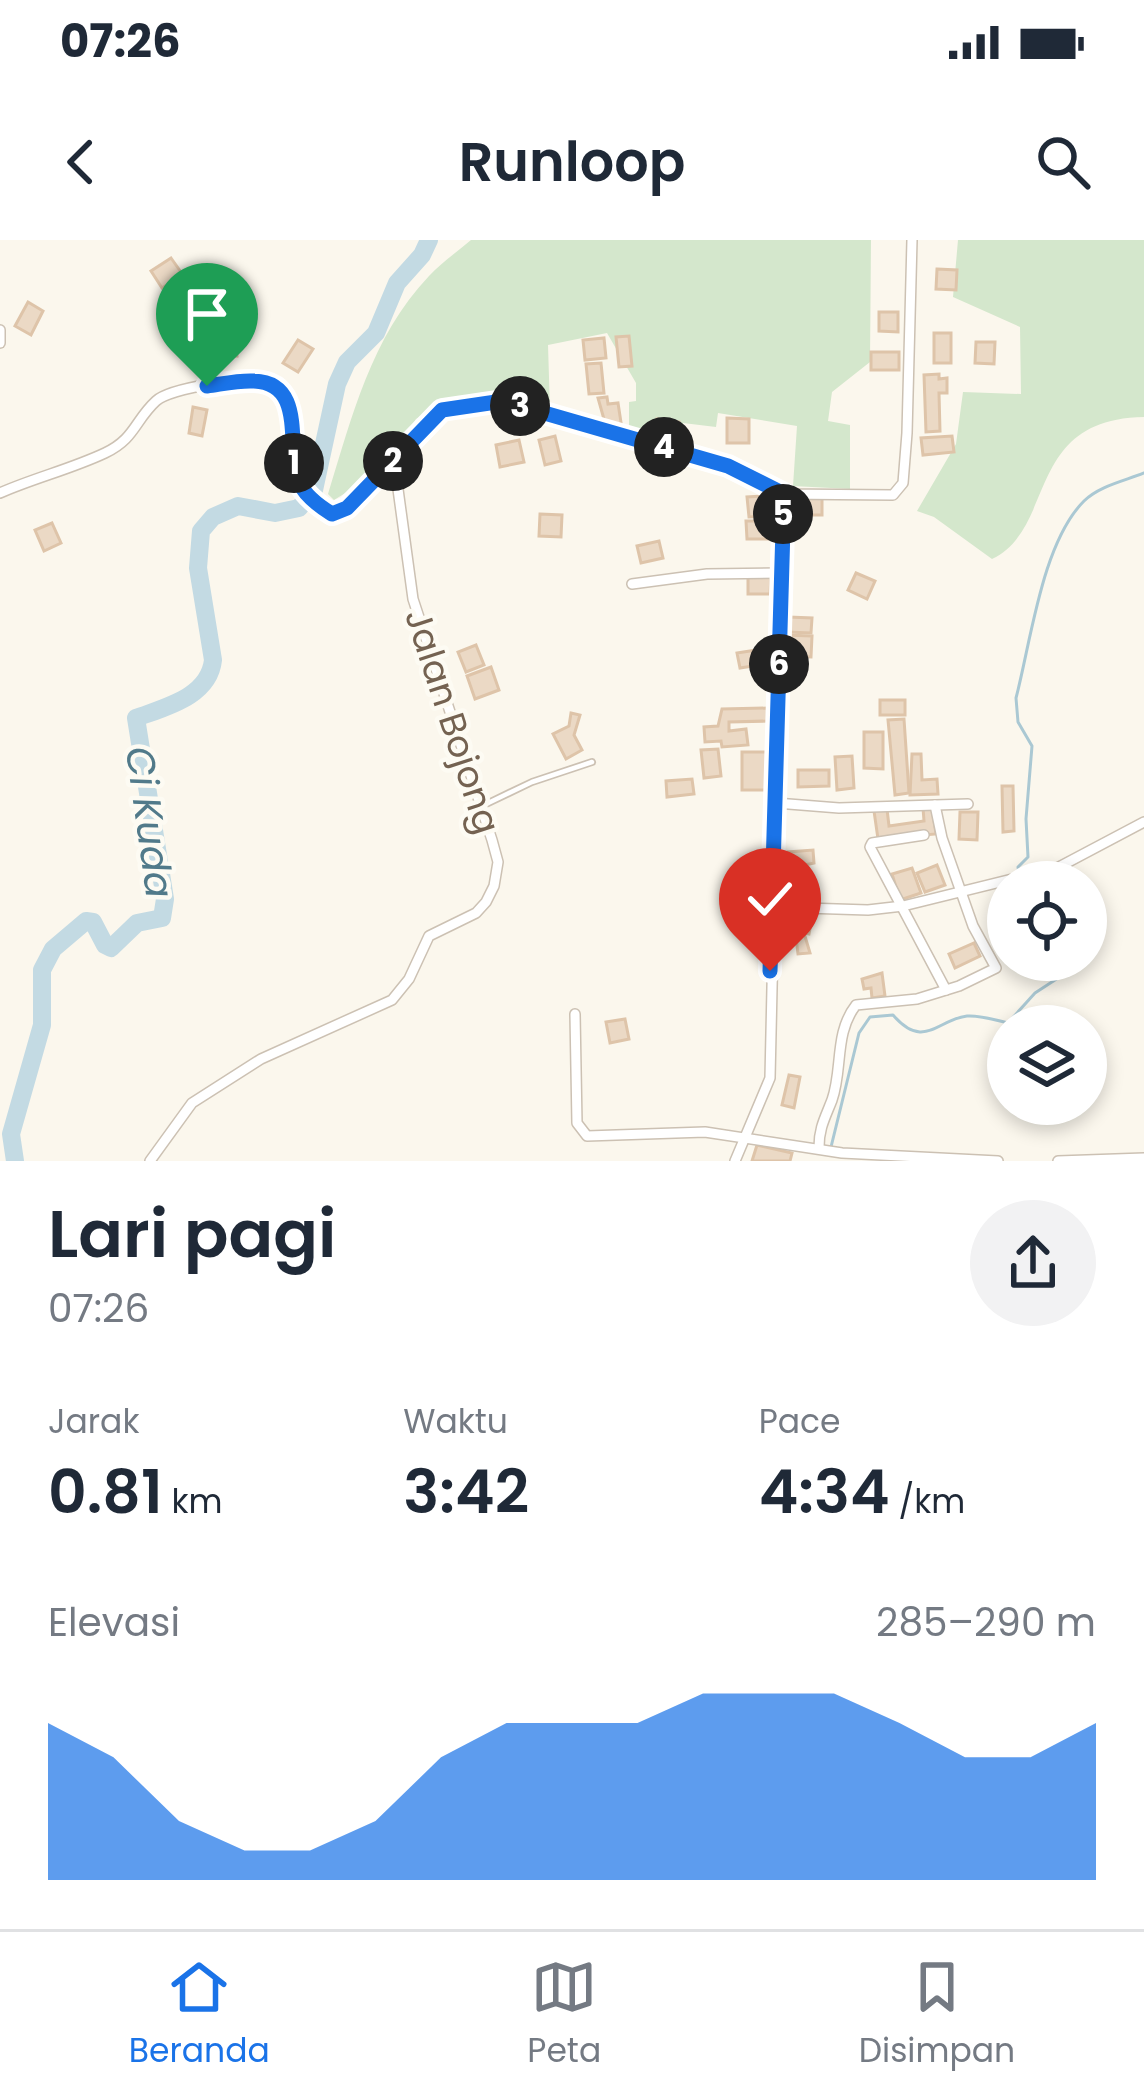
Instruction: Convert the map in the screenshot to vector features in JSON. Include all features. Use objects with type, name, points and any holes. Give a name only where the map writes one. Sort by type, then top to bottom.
[{"type":"street","points":[[0,493],[122,444],[165,395],[254,381],[278,391],[290,409],[295,469],[307,495],[329,513],[347,508],[442,410],[503,401],[728,466],[784,494],[886,495],[901,489],[907,433],[912,240]]},
{"type":"street","points":[[0,330],[0,343]]},
{"type":"street","name":"Jalan Bojong","points":[[150,1161],[192,1103],[261,1059],[392,1000],[409,979],[429,937],[476,913],[494,886],[498,862],[413,599],[394,460]]},
{"type":"street","points":[[735,1161],[770,1078],[784,494]]},
{"type":"street","points":[[632,584],[706,574],[781,573]]},
{"type":"street","points":[[776,803],[839,808],[968,804]]},
{"type":"street","points":[[823,1148],[819,1127],[832,1100],[843,1029],[851,1010],[863,1002],[917,999],[946,991],[996,968],[973,926],[935,805]]},
{"type":"street","points":[[774,907],[868,910],[903,906],[1077,860],[1144,822]]},
{"type":"street","points":[[924,835],[870,845],[946,991]]},
{"type":"street","points":[[575,1014],[577,1124],[583,1135],[704,1132],[842,1153],[998,1161]]},
{"type":"street","points":[[1058,1161],[1144,1158]]},
{"type":"lane","points":[[482,806],[532,782],[592,762]]},
{"type":"green space","points":[[471,240],[871,240],[870,362],[832,392],[828,421],[850,425],[850,489],[793,486],[797,426],[718,413],[716,427],[683,423],[679,446],[629,432],[629,402],[636,401],[636,383],[607,333],[548,345],[550,410],[524,394],[484,392],[440,404],[416,419],[394,455],[334,500],[328,494],[378,351],[409,300]]},
{"type":"green space","points":[[958,240],[1144,240],[1144,417],[1106,422],[1079,436],[1060,455],[1012,544],[992,559],[934,517],[917,511],[956,444],[963,392],[1021,394],[1020,327],[953,297]]},
{"type":"building","points":[[171,258],[183,275],[162,288],[151,271]]},
{"type":"building","points":[[937,269],[957,270],[956,290],[936,289]]},
{"type":"building","points":[[28,302],[43,311],[31,335],[15,326]]},
{"type":"building","points":[[879,312],[898,312],[898,332],[879,331]]},
{"type":"building","points":[[235,323],[237,356],[213,357],[212,324]]},
{"type":"building","points":[[934,333],[951,333],[951,363],[934,363]]},
{"type":"building","points":[[629,336],[632,366],[619,367],[616,337]]},
{"type":"building","points":[[604,338],[606,358],[585,360],[583,340]]},
{"type":"building","points":[[298,340],[313,349],[298,372],[283,363]]},
{"type":"building","points":[[976,342],[995,342],[994,364],[975,363]]},
{"type":"building","points":[[871,352],[899,352],[899,370],[871,370]]},
{"type":"building","points":[[601,363],[604,393],[589,394],[586,364]]},
{"type":"building","points":[[939,374],[939,379],[947,378],[947,393],[939,393],[940,431],[926,432],[924,375]]},
{"type":"building","points":[[607,397],[608,404],[618,403],[622,429],[607,430],[598,398]]},
{"type":"building","points":[[193,407],[207,410],[202,436],[189,433]]},
{"type":"building","points":[[727,418],[749,419],[749,443],[727,443]]},
{"type":"building","points":[[657,419],[679,422],[676,441],[654,438]]},
{"type":"building","points":[[555,436],[561,461],[545,465],[539,440]]},
{"type":"building","points":[[952,436],[954,452],[923,455],[921,438]]},
{"type":"building","points":[[519,440],[524,462],[500,467],[496,445]]},
{"type":"building","points":[[763,496],[763,506],[772,506],[773,516],[749,517],[747,497]]},
{"type":"building","points":[[822,497],[822,515],[800,515],[799,498]]},
{"type":"building","points":[[540,514],[562,515],[561,537],[539,536]]},
{"type":"building","points":[[746,521],[771,521],[771,539],[747,539]]},
{"type":"building","points":[[52,523],[61,543],[44,551],[35,530]]},
{"type":"building","points":[[659,541],[663,558],[641,563],[637,546]]},
{"type":"building","points":[[856,573],[875,581],[867,599],[848,590]]},
{"type":"building","points":[[748,576],[771,576],[770,594],[748,594]]},
{"type":"building","points":[[788,617],[812,618],[811,633],[787,632]]},
{"type":"building","points":[[784,635],[812,636],[811,657],[783,656]]},
{"type":"building","points":[[476,645],[484,665],[466,672],[458,652]]},
{"type":"building","points":[[763,649],[765,664],[740,668],[737,653]]},
{"type":"building","points":[[491,667],[499,690],[475,699],[467,676]]},
{"type":"building","points":[[880,700],[905,700],[905,715],[880,715]]},
{"type":"building","points":[[769,708],[769,721],[729,722],[729,731],[746,729],[748,745],[722,747],[721,741],[705,742],[704,727],[718,726],[722,709]]},
{"type":"building","points":[[571,713],[580,715],[574,735],[582,750],[566,759],[553,734],[569,726]]},
{"type":"building","points":[[904,719],[909,793],[895,795],[888,720]]},
{"type":"building","points":[[864,732],[883,732],[883,769],[864,768]]},
{"type":"building","points":[[718,749],[721,776],[704,778],[701,750]]},
{"type":"building","points":[[742,752],[768,752],[768,790],[742,790]]},
{"type":"building","points":[[912,754],[921,754],[922,780],[937,779],[938,794],[910,795]]},
{"type":"building","points":[[852,756],[854,788],[837,790],[835,757]]},
{"type":"building","points":[[798,770],[829,770],[829,786],[798,787]]},
{"type":"building","points":[[692,779],[694,794],[667,797],[666,781]]},
{"type":"building","points":[[1002,786],[1013,786],[1014,831],[1003,832]]},
{"type":"building","points":[[932,807],[936,834],[878,839],[874,811],[887,809],[889,826],[924,821],[923,808]]},
{"type":"building","points":[[960,812],[978,812],[977,840],[959,839]]},
{"type":"building","points":[[813,850],[814,863],[800,866],[800,878],[809,878],[809,901],[789,900],[783,863],[787,863],[788,852]]},
{"type":"building","points":[[937,865],[945,885],[925,892],[917,873]]},
{"type":"building","points":[[912,868],[921,893],[900,900],[892,874]]},
{"type":"building","points":[[786,915],[812,918],[809,934],[804,933],[810,953],[798,954],[795,929],[799,927],[784,925]]},
{"type":"building","points":[[974,943],[980,956],[955,968],[949,954]]},
{"type":"building","points":[[882,973],[885,996],[872,998],[871,988],[864,989],[862,979]]},
{"type":"building","points":[[625,1019],[629,1039],[610,1043],[606,1022]]},
{"type":"building","points":[[789,1075],[800,1077],[794,1108],[782,1105]]},
{"type":"building","points":[[757,1145],[792,1153],[790,1161],[752,1161]]},
{"type":"waterway","name":"Ci Kuda","points":[[15,1161],[11,1134],[42,1025],[42,970],[53,949],[86,921],[93,922],[111,948],[137,923],[162,918],[165,899],[136,718],[184,699],[210,673],[213,660],[198,568],[201,531],[213,517],[238,506],[275,513],[299,508],[314,490],[337,384],[347,362],[376,333],[397,283],[429,240]]},
{"type":"waterway","points":[[1024,861],[1028,857],[1032,746],[1018,722],[1016,698],[1048,567],[1058,541],[1084,501],[1144,473]]},
{"type":"waterway","points":[[831,1147],[859,1033],[870,1017],[893,1015],[904,1026],[922,1032],[967,1016],[1008,1023],[1035,993],[1053,981]]},
{"type":"route","points":[[207,386],[254,381],[278,391],[290,409],[298,481],[307,495],[332,514],[347,508],[442,410],[503,401],[728,466],[784,494],[770,971]]}]
